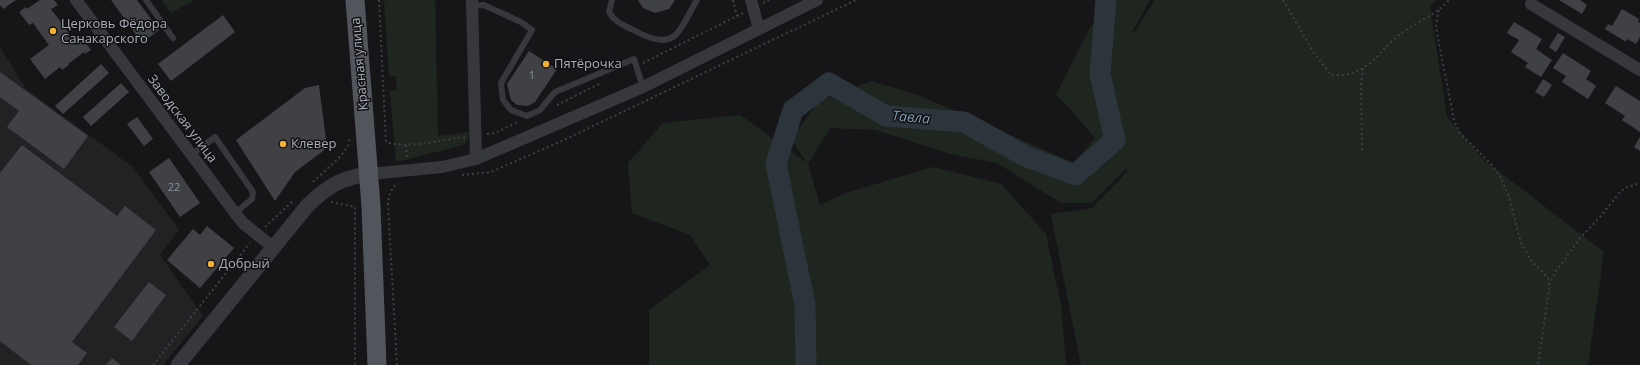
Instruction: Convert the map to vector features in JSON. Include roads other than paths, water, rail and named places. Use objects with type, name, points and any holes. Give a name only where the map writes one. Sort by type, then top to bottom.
[{"type":"main road","name":"Красная улица","points":[[355,0],[358,131],[369,174],[377,365]]},
{"type":"street","name":"Заводская улица","points":[[76,0],[234,213],[257,235],[274,248]]},
{"type":"street","points":[[751,0],[759,28]]},
{"type":"street","points":[[178,365],[308,205],[334,183],[369,174],[442,168],[476,159],[643,87],[817,0]]},
{"type":"street","points":[[472,3],[476,159]]},
{"type":"street","points":[[1531,4],[1640,70]]},
{"type":"lane","points":[[146,0],[173,38]]},
{"type":"lane","points":[[612,0],[609,12],[613,19],[650,38],[657,40],[668,40],[677,34],[697,0]]},
{"type":"lane","points":[[472,3],[484,5],[521,22],[532,30],[501,83],[503,100],[511,110],[527,116],[540,110],[555,92],[634,59],[643,87]]},
{"type":"lane","points":[[191,155],[215,137],[253,192],[252,199],[234,213]]},
{"type":"waterway","name":"Тавла","points":[[806,365],[805,305],[776,164],[793,110],[829,83],[886,116],[964,122],[1025,156],[1075,175],[1115,140],[1100,74],[1106,0]]},
{"type":"place","name":"Церковь Фёдора Санакарского","points":[[53,31]]},
{"type":"place","name":"Пятёрочка","points":[[546,64]]},
{"type":"place","name":"Клевер","points":[[283,144]]},
{"type":"place","name":"Добрый","points":[[211,264]]}]
